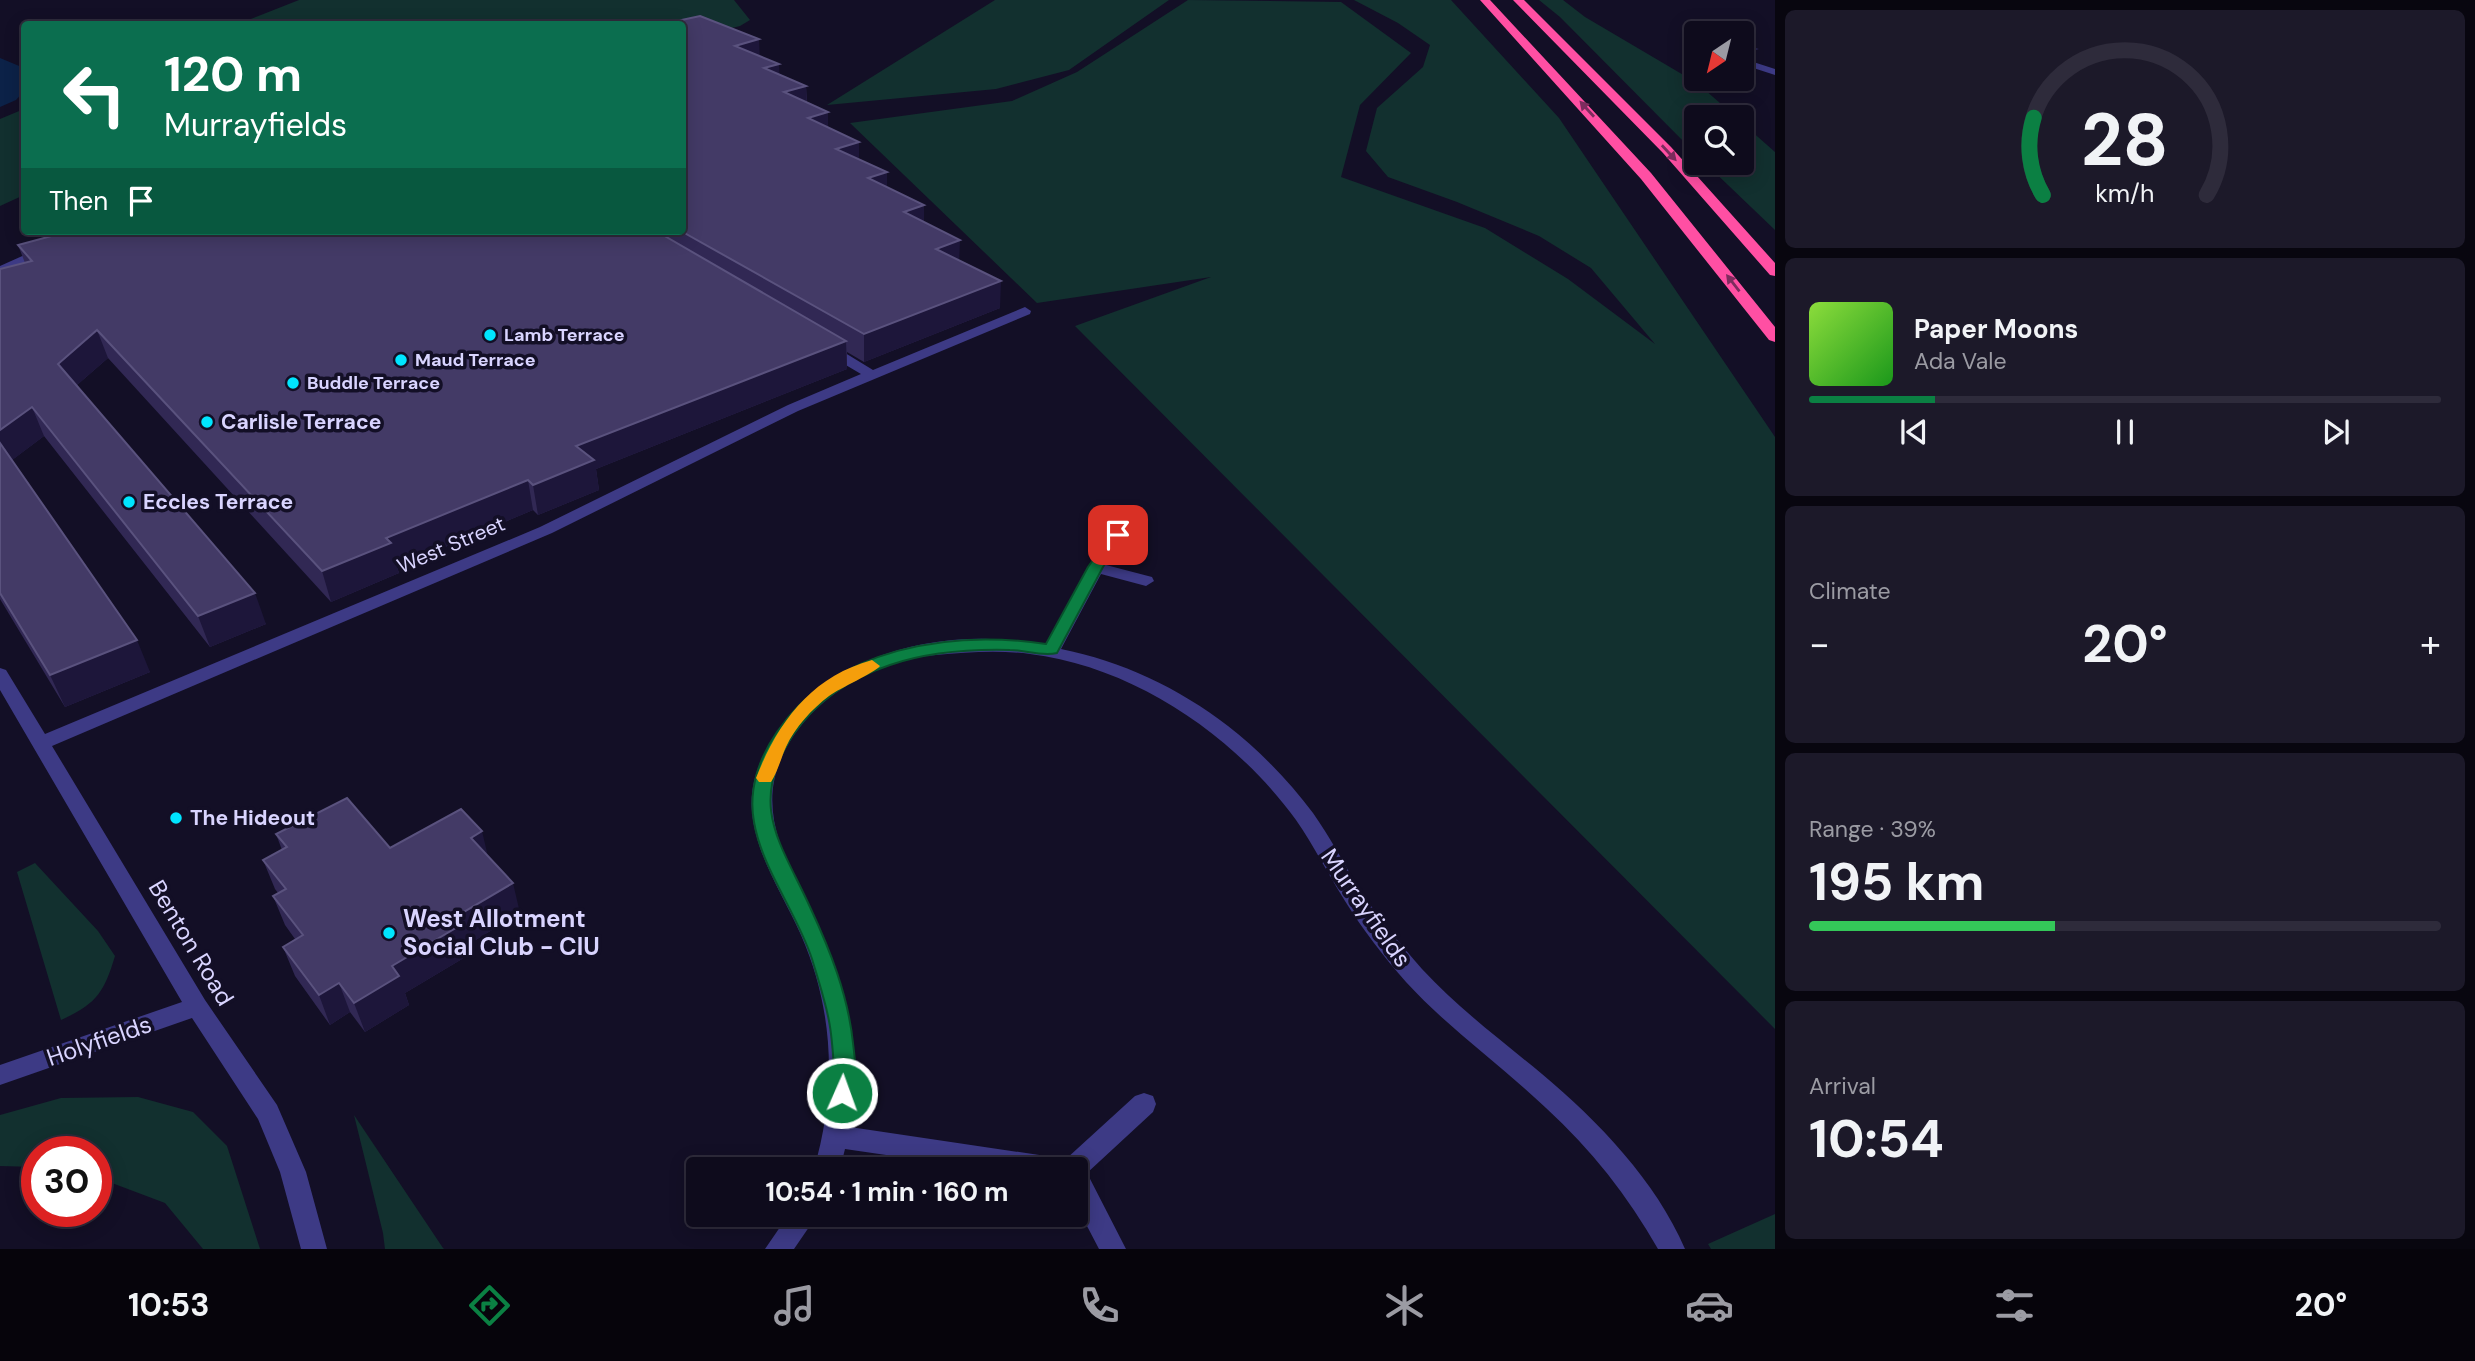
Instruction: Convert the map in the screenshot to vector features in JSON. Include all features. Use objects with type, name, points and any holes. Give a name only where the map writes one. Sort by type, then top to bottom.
[{"type":"highway","points":[[1485,0],[1646,176],[1775,337]]},
{"type":"highway","points":[[1517,0],[1667,150],[1775,272]]},
{"type":"street","points":[[1754,65],[1775,72]]},
{"type":"street","points":[[0,271],[79,235]]},
{"type":"street","name":"West Street","points":[[41,743],[546,530],[793,408],[1025,310]]},
{"type":"street","points":[[811,339],[872,375]]},
{"type":"street","points":[[1051,650],[1096,567],[1118,535]]},
{"type":"street","points":[[1096,567],[1146,581]]},
{"type":"street","name":"Murrayfields","points":[[831,1157],[838,1137],[845,1071],[840,1021],[822,957],[771,849],[763,822],[761,796],[767,766],[797,716],[822,693],[851,674],[916,651],[947,646],[1018,645],[1051,650],[1097,663],[1135,678],[1202,717],[1240,747],[1300,810],[1361,909],[1415,976],[1459,1020],[1572,1116],[1614,1161],[1656,1219],[1672,1249]]},
{"type":"street","name":"Benton Road","points":[[0,674],[197,1007],[268,1113],[293,1172],[314,1249]]},
{"type":"street","name":"Holyfields","points":[[0,1075],[197,1007]]},
{"type":"street","points":[[1086,1157],[1144,1104]]},
{"type":"street","points":[[838,1137],[979,1157]]},
{"type":"street","points":[[1088,1201],[1113,1249]]},
{"type":"street","points":[[778,1249],[796,1227]]},
{"type":"green space","points":[[299,0],[734,0],[750,20],[740,26],[686,39],[686,21],[246,21]]},
{"type":"green space","points":[[995,0],[1169,0],[1069,70],[996,89],[827,105]]},
{"type":"green space","points":[[1188,0],[1341,2],[1411,53],[1360,105],[1341,177],[1485,228],[1568,279],[1655,344],[1591,268],[1539,236],[1388,177],[1366,151],[1377,108],[1423,67],[1430,45],[1398,23],[1354,0],[1451,0],[1559,118],[1775,437],[1775,1029],[1075,326],[1211,277],[1037,303],[850,123],[1012,101],[1077,72]]},
{"type":"green space","points":[[1539,0],[1563,0],[1585,17],[1684,75],[1684,91],[1706,91],[1722,105],[1684,105],[1684,142],[1560,17]]},
{"type":"green space","points":[[21,110],[21,196],[0,206],[0,119]]},
{"type":"green space","points":[[1754,133],[1775,152],[1775,230],[1718,175],[1754,175]]},
{"type":"green space","points":[[35,863],[98,931],[115,956],[107,979],[97,996],[83,1008],[61,1020],[17,872]]},
{"type":"green space","points":[[138,1097],[193,1112],[227,1146],[260,1249],[203,1249],[165,1203],[112,1183],[112,1136],[21,1136],[21,1167],[0,1166],[0,1115],[61,1098]]},
{"type":"green space","points":[[354,1115],[444,1249],[385,1249]]},
{"type":"green space","points":[[1775,1214],[1775,1249],[1711,1249],[1708,1244]]},
{"type":"water","points":[[0,58],[21,67],[21,94],[16,100],[0,107]]},
{"type":"building","points":[[700,16],[759,39],[735,46],[779,64],[764,68],[806,86],[784,92],[828,112],[808,118],[859,142],[836,149],[887,172],[868,178],[924,205],[904,212],[960,240],[936,249],[1001,281],[864,334],[686,234],[686,21],[677,21]]},
{"type":"building","points":[[55,235],[663,235],[846,341],[576,446],[594,460],[533,485],[528,480],[386,538],[391,543],[322,571],[97,330],[58,364],[255,593],[198,616],[32,407],[0,430],[0,269],[32,261],[18,245]]},
{"type":"building","points":[[0,443],[137,640],[50,675],[0,593]]},
{"type":"building","name":"West Allotment Social Club - CIU","points":[[347,798],[390,848],[461,809],[482,831],[471,838],[513,883],[452,919],[459,926],[392,966],[399,976],[354,1003],[339,983],[319,995],[283,947],[303,935],[273,896],[286,889],[263,860],[287,847],[276,834]]},
{"type":"slow traffic","points":[[765,778],[767,766],[797,716],[822,693],[851,674],[872,666]]},
{"type":"place","name":"Lamb Terrace","points":[[490,335]]},
{"type":"place","name":"Maud Terrace","points":[[401,360]]},
{"type":"place","name":"Buddle Terrace","points":[[293,383]]},
{"type":"place","name":"Carlisle Terrace","points":[[207,422]]},
{"type":"place","name":"Eccles Terrace","points":[[129,502]]},
{"type":"place","name":"The Hideout","points":[[176,818]]},
{"type":"place","name":"West Allotment Social Club - CIU","points":[[389,933]]},
{"type":"route","points":[[842,1093],[845,1071],[840,1021],[822,957],[771,849],[763,822],[761,796],[767,766],[797,716],[822,693],[851,674],[916,651],[947,646],[1018,645],[1051,650],[1096,567],[1118,535]]}]
